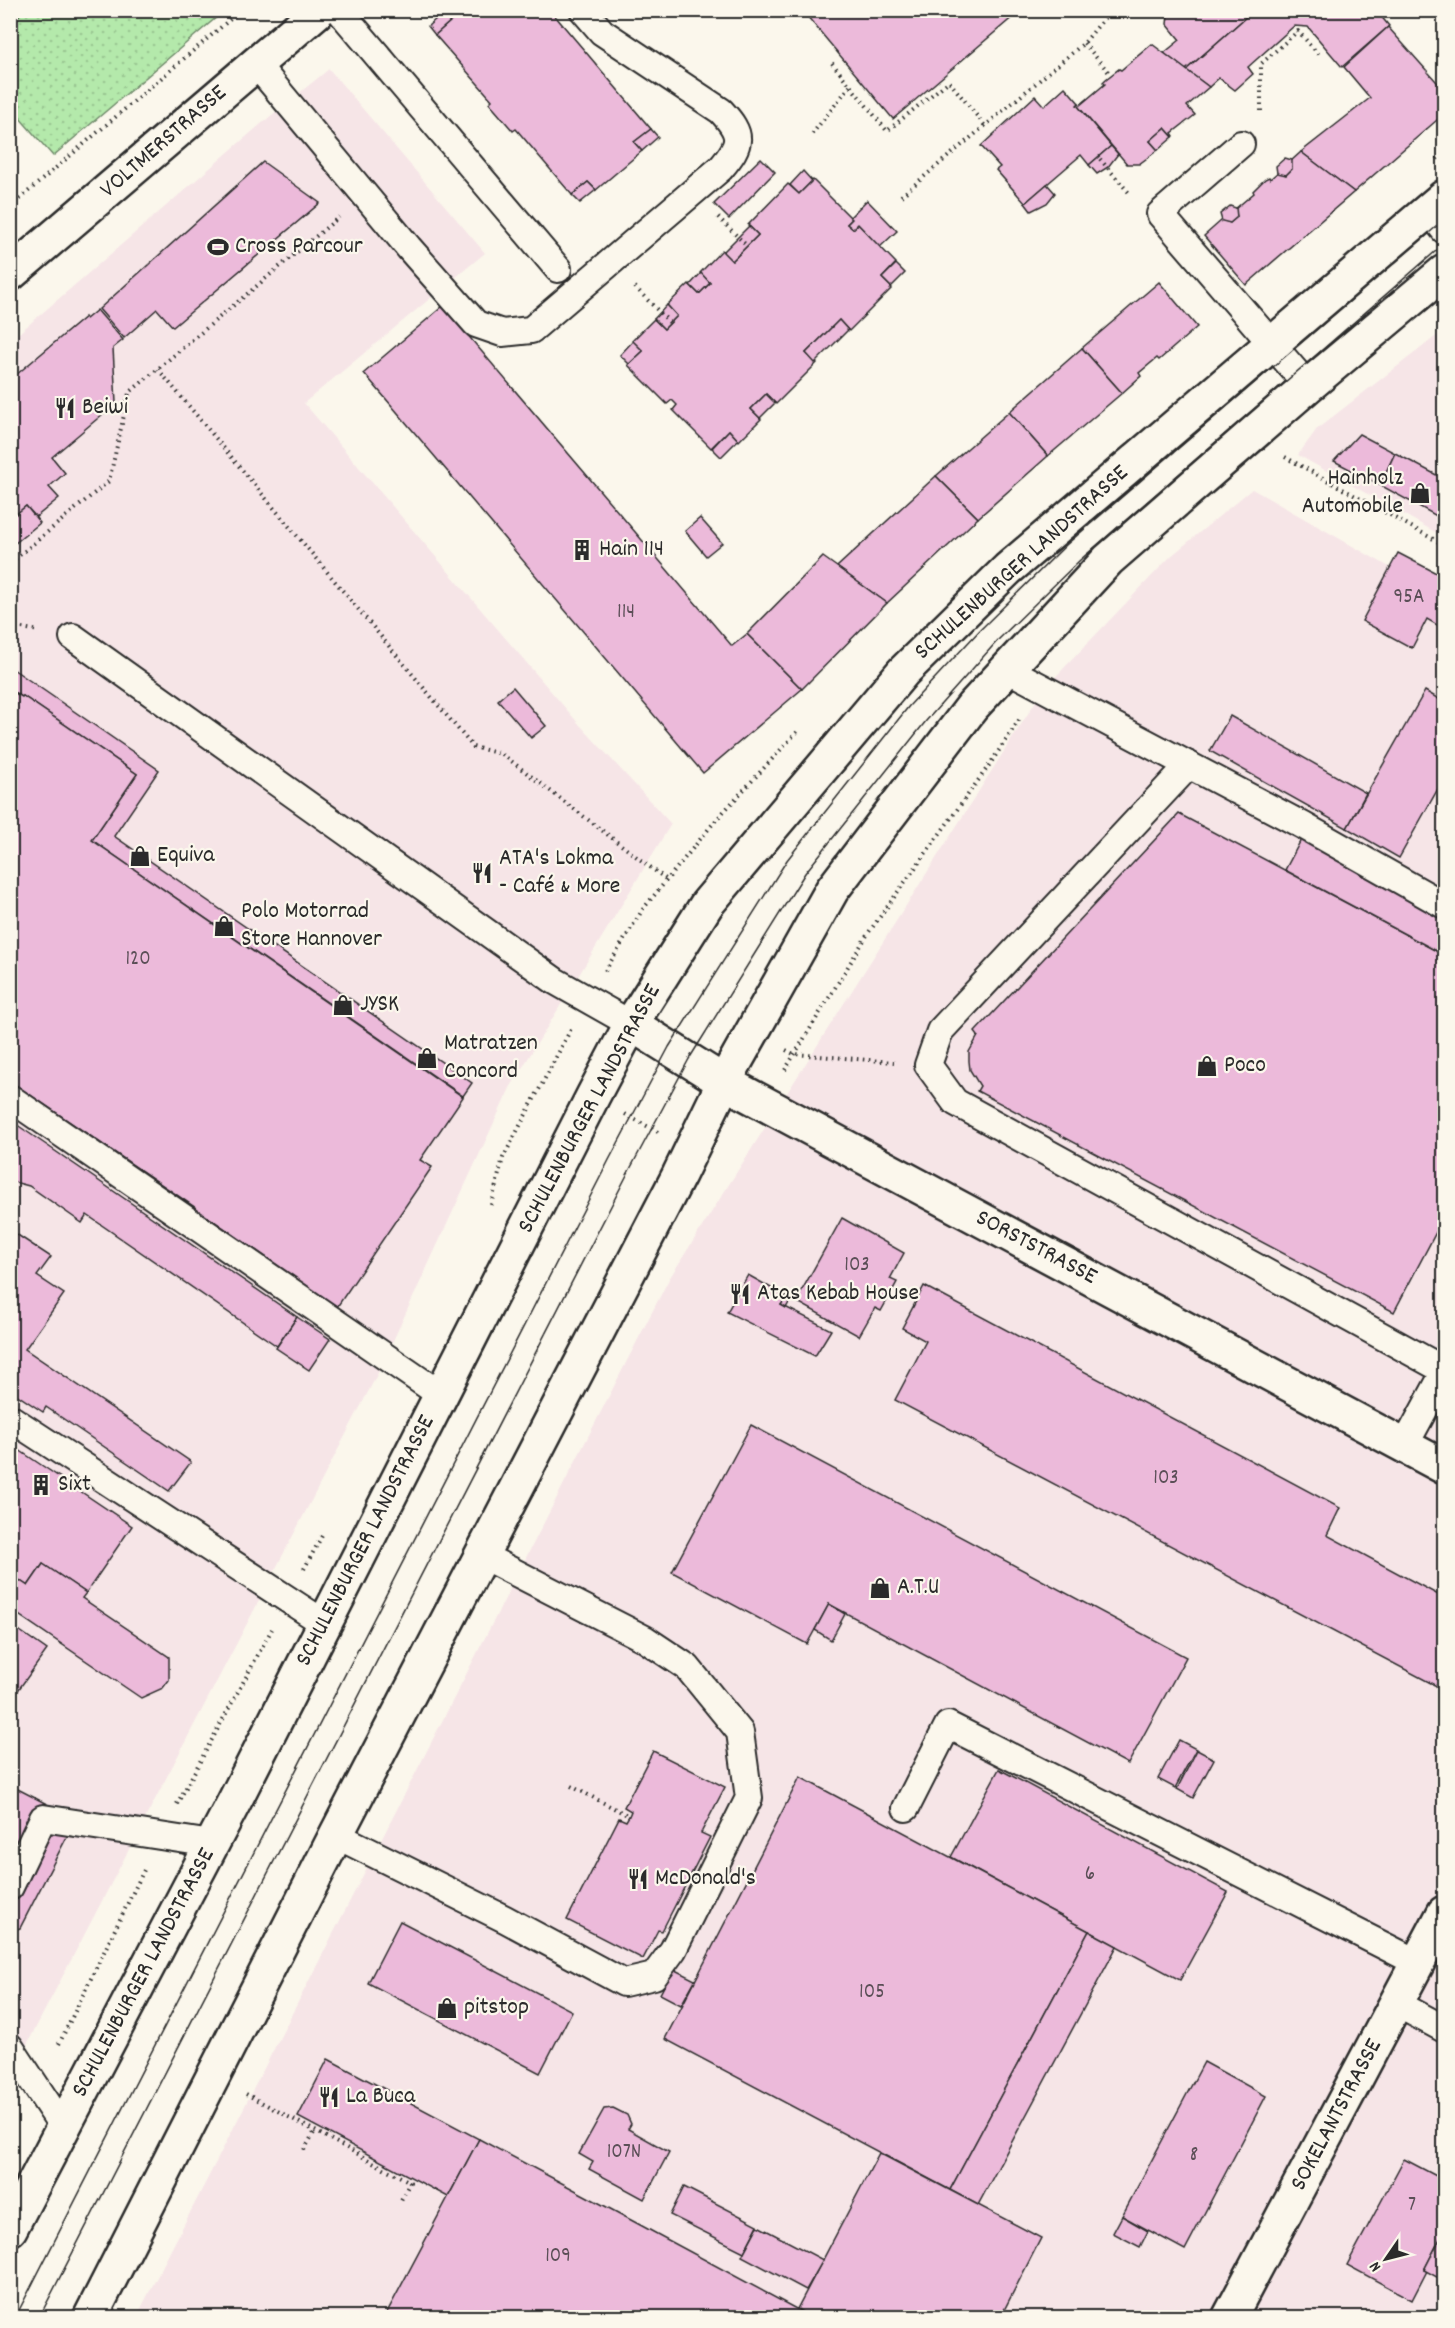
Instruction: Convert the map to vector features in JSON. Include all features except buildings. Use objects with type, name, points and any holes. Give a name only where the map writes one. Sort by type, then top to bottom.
[{"type":"main road","name":"VOLTMERSTRASSE","points":[[10,274],[319,10]]},
{"type":"main road","name":"SCHULENBURGER LANDSTRASSE","points":[[10,2229],[212,1844],[593,1096],[631,1024],[707,904],[903,672],[1008,569],[1272,344],[1439,213]]},
{"type":"main road","points":[[90,2318],[724,1082],[832,890],[972,707],[1020,676],[1049,621],[1108,560],[1308,386],[1444,272]]},
{"type":"main road","name":"SORSTSTRASSE","points":[[631,1024],[724,1082],[1444,1467]]},
{"type":"main road","name":"SOKELANTSTRASSE","points":[[1229,2318],[1444,1913]]},
{"type":"lane","points":[[339,10],[558,269]]},
{"type":"lane","points":[[255,64],[476,324],[502,333],[531,330],[721,168],[731,157],[738,142],[735,126],[721,111],[602,32],[583,10]]},
{"type":"lane","points":[[1241,144],[1160,214],[1308,386]]},
{"type":"lane","points":[[73,637],[546,974],[586,1000],[631,1024]]},
{"type":"lane","points":[[1020,676],[1304,826],[1444,906]]},
{"type":"lane","points":[[1189,765],[940,1031],[928,1065],[955,1102],[1444,1371],[1405,1445]]},
{"type":"lane","points":[[10,1098],[441,1395]]},
{"type":"lane","points":[[10,1418],[324,1623]]},
{"type":"lane","points":[[336,1835],[505,1919],[624,1983],[654,1976],[673,1950],[749,1798],[740,1732],[687,1667],[645,1640],[481,1555]]},
{"type":"lane","points":[[906,1808],[948,1725],[1418,1963]]},
{"type":"lane","points":[[10,1887],[43,1818],[212,1844]]},
{"type":"lane","points":[[1396,2003],[1444,2029]]},
{"type":"lane","points":[[10,2047],[63,2127]]},
{"type":"path","points":[[10,207],[241,10]]},
{"type":"path","points":[[901,196],[1084,43],[1111,10]]},
{"type":"path","points":[[1261,111],[1261,64],[1268,57],[1298,31],[1321,57]]},
{"type":"path","points":[[1084,43],[1111,75]]},
{"type":"path","points":[[832,63],[887,131],[949,81],[985,126]]},
{"type":"path","points":[[812,134],[850,86]]},
{"type":"path","points":[[1100,159],[1129,194],[1160,214]]},
{"type":"path","points":[[15,559],[109,481],[129,393],[365,195]]},
{"type":"path","points":[[610,262],[670,323]]},
{"type":"path","points":[[158,369],[473,747],[502,754],[667,879]]},
{"type":"path","points":[[1278,453],[1444,545]]},
{"type":"path","points":[[760,1101],[770,1094],[869,933],[990,764],[1022,715],[1020,676]]},
{"type":"path","points":[[586,1000],[643,909],[716,820],[801,728]]},
{"type":"path","points":[[776,1045],[794,1054],[928,1065]]},
{"type":"path","points":[[548,1072],[691,1150]]},
{"type":"path","points":[[571,1786],[628,1816]]},
{"type":"path","points":[[246,2094],[410,2182],[400,2202]]},
{"type":"path","points":[[304,2150],[315,2131]]},
{"type":"shaded area","points":[[329,69],[485,253],[304,403],[579,724],[671,824],[510,1088],[379,1371],[11,2075],[11,340],[261,124]]},
{"type":"shaded area","points":[[1444,330],[1444,537],[1298,455],[1317,429]]},
{"type":"shaded area","points":[[1252,489],[1444,598],[1444,2317],[136,2318],[669,1279],[1043,690],[1170,557]]},
{"type":"green space","points":[[10,11],[224,11],[53,156],[11,108]]},
{"type":"tram line","points":[[15,2318],[609,1160],[669,1047],[787,860],[909,706],[980,630],[1066,545],[1444,220]]},
{"type":"tram line","points":[[39,2318],[629,1171],[689,1059],[805,873],[926,721],[999,639],[1080,560],[1444,244]]},
{"type":"place","name":"Cross Parcour","points":[[218,247]]},
{"type":"place","name":"Beiwi","points":[[65,408]]},
{"type":"place","name":"Hainholz Automobile","points":[[1420,493]]},
{"type":"place","name":"Hain 114","points":[[582,550]]},
{"type":"place","name":"Equiva","points":[[140,856]]},
{"type":"place","name":"ATA's Lokma - Café & More","points":[[482,873]]},
{"type":"place","name":"Polo Motorrad Store Hannover","points":[[224,926]]},
{"type":"place","name":"JYSK","points":[[343,1005]]},
{"type":"place","name":"Matratzen Concord","points":[[427,1058]]},
{"type":"place","name":"Poco","points":[[1207,1066]]},
{"type":"place","name":"Atas Kebab House","points":[[740,1294]]},
{"type":"place","name":"Sixt","points":[[41,1485]]},
{"type":"place","name":"A.T.U","points":[[880,1588]]},
{"type":"place","name":"McDonald's","points":[[638,1879]]},
{"type":"place","name":"pitstop","points":[[447,2008]]},
{"type":"place","name":"La Buca","points":[[329,2097]]}]
